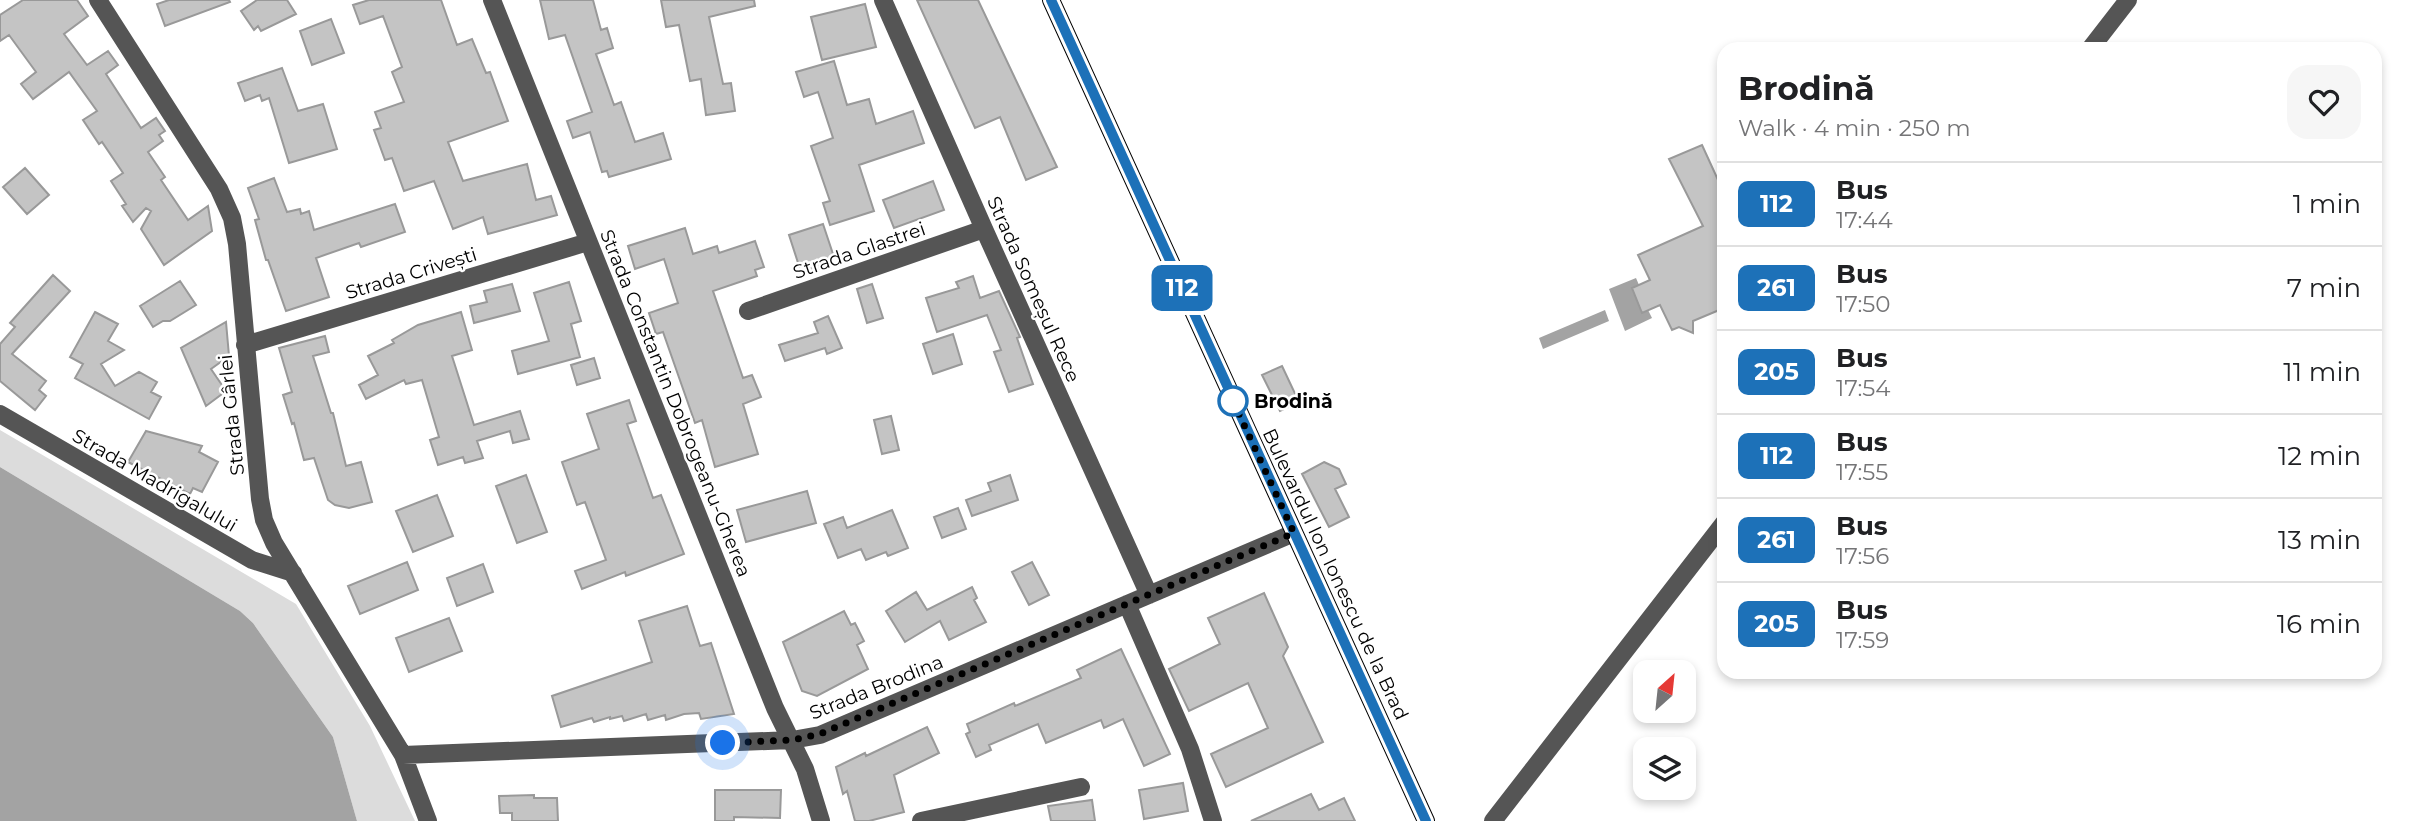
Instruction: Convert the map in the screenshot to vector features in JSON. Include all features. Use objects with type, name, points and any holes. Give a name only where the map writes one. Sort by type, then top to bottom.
[{"type":"main road","name":"Bulevardul Ion Ionescu de la Brad","points":[[1051,0],[1426,821]]},
{"type":"street","name":"Strada Gârlei","points":[[98,0],[219,189],[228,208],[237,244],[264,520],[274,543],[403,755],[428,821]]},
{"type":"street","name":"Strada Constantin Dobrogeanu-Gherea","points":[[492,0],[775,708],[805,769],[821,821]]},
{"type":"street","name":"Strada Someșul Rece","points":[[883,0],[1149,595]]},
{"type":"street","points":[[2095,42],[2128,0]]},
{"type":"street","name":"Strada Glastrei","points":[[748,312],[984,229]]},
{"type":"street","name":"Strada Crivești","points":[[245,345],[588,242]]},
{"type":"street","name":"Strada Madrigalului","points":[[0,414],[252,560],[293,573]]},
{"type":"street","points":[[1493,821],[1717,532]]},
{"type":"street","name":"Strada Brodina","points":[[403,755],[792,740],[820,734],[1294,533]]},
{"type":"street","points":[[1127,604],[1190,749],[1213,821]]},
{"type":"street","points":[[921,821],[1081,787]]},
{"type":"shaded area","points":[[1636,278],[1639,285],[1632,288],[1642,312],[1648,310],[1652,318],[1625,331],[1609,289]]},
{"type":"shaded area","points":[[1605,310],[1609,321],[1543,349],[1539,338]]},
{"type":"shaded area","points":[[0,430],[296,604],[370,726],[415,821],[357,821],[333,737],[253,623],[240,611],[0,467]]},
{"type":"shaded area","points":[[0,467],[240,611],[253,623],[333,737],[357,821],[0,821]]},
{"type":"building","points":[[23,0],[77,0],[88,16],[64,34],[87,65],[108,51],[118,65],[106,74],[141,128],[156,118],[165,131],[159,135],[163,141],[148,152],[165,177],[161,180],[188,220],[208,206],[212,231],[164,265],[141,229],[151,211],[146,208],[133,222],[122,206],[126,204],[111,181],[123,173],[83,120],[97,111],[69,72],[33,99],[21,84],[36,72],[9,35],[0,41],[0,15]]},
{"type":"building","points":[[169,0],[230,2],[165,26],[157,4]]},
{"type":"building","points":[[257,0],[287,0],[296,14],[261,31],[258,26],[254,30],[241,11]]},
{"type":"building","points":[[369,0],[441,0],[457,45],[472,39],[486,73],[490,72],[508,121],[448,142],[463,181],[527,164],[536,200],[551,196],[557,215],[488,234],[483,217],[453,229],[434,181],[404,191],[392,158],[385,160],[374,130],[381,128],[375,112],[404,102],[392,72],[402,67],[383,16],[360,24],[353,5]]},
{"type":"building","points":[[540,0],[593,0],[601,30],[607,28],[613,48],[596,54],[614,105],[621,102],[635,142],[663,133],[671,159],[609,177],[607,171],[602,172],[590,132],[573,138],[567,121],[592,112],[565,35],[549,39]]},
{"type":"building","points":[[661,0],[754,0],[755,6],[709,17],[723,84],[731,83],[735,111],[706,115],[701,79],[690,81],[679,25],[666,27]]},
{"type":"building","points":[[917,0],[978,0],[1057,167],[1026,180],[1000,117],[975,128]]},
{"type":"building","points":[[865,4],[876,47],[822,60],[811,17]]},
{"type":"building","points":[[331,19],[344,53],[312,65],[300,31]]},
{"type":"building","points":[[834,61],[847,105],[869,99],[876,124],[913,111],[924,143],[859,165],[874,211],[830,225],[823,203],[830,201],[811,146],[833,138],[818,92],[804,97],[796,72]]},
{"type":"building","points":[[282,68],[298,111],[323,104],[337,149],[289,163],[269,98],[262,101],[260,95],[245,101],[238,83]]},
{"type":"building","points":[[1702,145],[1717,178],[1717,311],[1693,321],[1693,333],[1679,327],[1672,330],[1660,305],[1642,313],[1632,288],[1650,280],[1638,255],[1703,226],[1669,159]]},
{"type":"building","points":[[25,168],[49,195],[27,214],[3,187]]},
{"type":"building","points":[[274,178],[287,212],[300,209],[301,214],[309,211],[314,230],[395,204],[405,232],[361,247],[359,243],[316,258],[329,297],[286,311],[266,260],[255,220],[259,219],[248,188]]},
{"type":"building","points":[[933,181],[944,210],[894,228],[883,200]]},
{"type":"building","points":[[823,224],[833,254],[822,268],[801,272],[789,235]]},
{"type":"building","points":[[685,228],[693,254],[717,246],[719,253],[755,241],[764,267],[755,270],[757,276],[713,291],[743,378],[752,375],[761,397],[743,404],[758,454],[715,467],[702,420],[695,423],[663,332],[656,334],[649,313],[678,303],[664,259],[635,269],[628,246]]},
{"type":"building","points":[[53,275],[70,291],[12,354],[46,381],[39,390],[46,396],[35,410],[0,381],[0,344],[15,327],[10,323]]},
{"type":"building","points":[[973,276],[980,298],[999,291],[1020,337],[1017,338],[1033,384],[1009,392],[994,352],[1001,350],[987,315],[937,332],[926,298],[959,288],[956,282]]},
{"type":"building","points":[[180,281],[196,305],[170,321],[163,321],[153,327],[140,306]]},
{"type":"building","points":[[569,282],[581,321],[571,324],[580,357],[518,374],[512,351],[549,341],[534,293]]},
{"type":"building","points":[[512,284],[520,311],[474,323],[470,306],[487,302],[484,291]]},
{"type":"building","points":[[872,284],[883,318],[867,323],[857,289]]},
{"type":"building","points":[[95,312],[118,324],[108,341],[124,350],[101,364],[115,386],[139,372],[157,382],[151,392],[161,397],[149,419],[75,378],[83,364],[70,357]]},
{"type":"building","points":[[461,312],[472,350],[452,356],[474,425],[520,411],[529,439],[513,443],[510,431],[477,441],[483,458],[465,463],[463,457],[438,465],[430,440],[439,437],[422,380],[406,384],[404,380],[366,399],[359,385],[378,375],[368,356],[394,343],[392,340],[418,325]]},
{"type":"building","points":[[828,316],[842,348],[827,354],[825,348],[785,361],[779,345],[818,333],[814,322]]},
{"type":"building","points":[[226,322],[229,356],[211,369],[226,391],[206,406],[181,348]]},
{"type":"building","points":[[953,334],[962,364],[933,374],[923,344]]},
{"type":"building","points":[[325,336],[329,352],[313,356],[333,413],[346,466],[361,462],[372,502],[349,508],[335,505],[328,500],[314,458],[304,460],[283,395],[292,392],[279,348]]},
{"type":"building","points":[[594,358],[600,378],[577,385],[571,365]]},
{"type":"building","points":[[1282,366],[1299,402],[1280,411],[1262,375]]},
{"type":"building","points":[[629,400],[636,421],[627,424],[653,498],[661,495],[684,554],[626,576],[625,572],[582,589],[575,571],[606,560],[585,502],[577,505],[562,462],[599,449],[587,414]]},
{"type":"building","points":[[891,416],[899,450],[882,454],[874,420]]},
{"type":"building","points":[[146,431],[202,446],[199,452],[218,462],[202,492],[193,488],[190,494],[128,462]]},
{"type":"building","points":[[1324,462],[1339,469],[1346,484],[1335,489],[1349,517],[1329,527],[1302,474]]},
{"type":"building","points":[[526,475],[547,532],[517,543],[496,486]]},
{"type":"building","points":[[1010,475],[1018,500],[972,516],[966,500],[991,491],[988,483]]},
{"type":"building","points":[[807,491],[816,523],[746,542],[737,510]]},
{"type":"building","points":[[437,495],[453,536],[413,552],[396,511]]},
{"type":"building","points":[[958,508],[966,529],[942,538],[934,517]]},
{"type":"building","points":[[892,510],[908,548],[888,556],[886,552],[866,560],[861,549],[838,558],[824,524],[843,517],[847,528]]},
{"type":"building","points":[[407,562],[418,590],[360,614],[348,586]]},
{"type":"building","points":[[1032,562],[1049,595],[1029,605],[1012,572]]},
{"type":"building","points":[[483,564],[493,592],[457,606],[447,578]]},
{"type":"building","points":[[972,587],[977,598],[974,600],[986,622],[949,640],[940,621],[905,642],[886,611],[916,592],[927,610]]},
{"type":"building","points":[[1264,593],[1288,647],[1283,656],[1323,742],[1226,787],[1211,754],[1268,728],[1248,683],[1189,711],[1169,669],[1220,644],[1208,618]]},
{"type":"building","points":[[687,606],[700,646],[711,643],[734,714],[701,719],[699,713],[684,714],[666,720],[665,715],[648,720],[646,714],[624,721],[622,716],[594,722],[592,718],[561,727],[552,696],[652,662],[639,621]]},
{"type":"building","points":[[844,611],[851,625],[855,623],[864,641],[857,645],[868,669],[817,696],[802,691],[783,642]]},
{"type":"building","points":[[449,618],[462,651],[409,672],[396,638]]},
{"type":"building","points":[[1121,649],[1170,754],[1144,766],[1123,719],[1104,728],[1101,720],[1046,743],[1038,724],[989,745],[991,750],[976,757],[966,734],[970,732],[967,724],[1081,678],[1077,670]]},
{"type":"building","points":[[927,727],[939,753],[894,775],[904,812],[869,821],[855,821],[847,791],[843,794],[836,767]]},
{"type":"building","points":[[1183,783],[1188,811],[1144,819],[1139,790]]},
{"type":"building","points":[[715,790],[781,790],[780,818],[734,817],[734,821],[715,821]]},
{"type":"building","points":[[1311,794],[1319,810],[1344,798],[1355,821],[1251,821]]},
{"type":"building","points":[[534,795],[534,798],[557,798],[558,821],[512,821],[512,813],[500,813],[499,796]]},
{"type":"building","points":[[1092,800],[1095,821],[1051,821],[1048,806]]},
{"type":"bus line","name":"112","points":[[1051,0],[1426,821]]},
{"type":"place","name":"Brodină","points":[[1233,401]]},
{"type":"route","points":[[723,743],[792,740],[820,734],[1294,533],[1233,401]]}]
